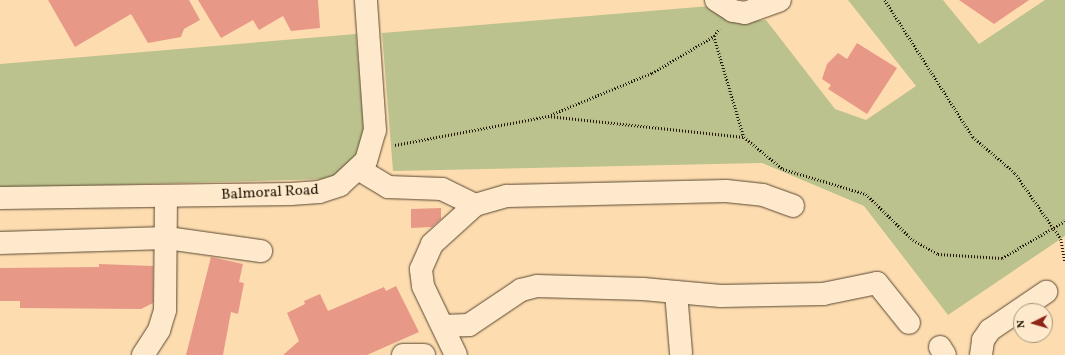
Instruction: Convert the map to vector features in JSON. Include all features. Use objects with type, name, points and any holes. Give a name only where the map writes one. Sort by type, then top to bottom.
[{"type":"street","name":"Balmoral Road","points":[[0,198],[319,192],[340,185],[360,170],[372,149],[375,105],[366,0]]},
{"type":"street","points":[[724,6],[756,12],[780,0]]},
{"type":"street","points":[[360,170],[388,187],[442,189],[475,205]]},
{"type":"street","points":[[456,355],[423,286],[423,260],[432,244],[475,205],[507,196],[732,191],[763,195],[793,206]]},
{"type":"street","points":[[143,355],[159,330],[165,310],[167,238],[166,196]]},
{"type":"street","points":[[0,242],[167,238],[261,251]]},
{"type":"street","points":[[442,326],[469,325],[530,287],[676,292],[700,296],[823,294],[877,283],[884,287],[909,323]]},
{"type":"street","points":[[676,292],[681,353]]},
{"type":"street","points":[[981,355],[983,340],[990,330],[1046,292]]},
{"type":"street","points":[[403,355],[424,355]]},
{"type":"path","points":[[885,0],[973,137],[1015,173],[1061,239],[1065,261]]},
{"type":"path","points":[[724,6],[714,36],[744,137]]},
{"type":"path","points":[[372,149],[548,116],[652,73],[714,36]]},
{"type":"path","points":[[548,116],[744,137],[783,169],[866,194],[913,240],[938,254],[1002,258],[1054,229],[1065,221]]},
{"type":"green space","points":[[848,0],[943,0],[979,44],[1045,0],[1065,0],[1065,236],[948,315],[864,206],[762,163],[393,171],[382,33],[710,6],[734,22],[766,20],[835,109],[866,120],[916,86]]},
{"type":"green space","points":[[356,34],[364,131],[355,156],[338,174],[327,179],[0,188],[0,64]]},
{"type":"building","points":[[48,0],[189,0],[200,20],[184,29],[181,37],[148,43],[131,14],[75,47]]},
{"type":"building","points":[[198,0],[318,0],[320,28],[291,31],[283,16],[259,30],[253,20],[221,38]]},
{"type":"building","points":[[959,0],[1029,0],[994,24]]},
{"type":"building","points":[[857,43],[897,68],[867,114],[828,89],[831,85],[822,79],[827,64],[838,53],[847,59]]},
{"type":"building","points":[[441,208],[441,219],[432,227],[411,228],[411,209]]},
{"type":"building","points":[[211,257],[243,264],[239,282],[244,283],[238,314],[231,312],[223,355],[186,355]]},
{"type":"building","points":[[99,264],[153,266],[153,303],[141,309],[20,308],[20,301],[0,301],[0,268],[99,267]]},
{"type":"building","points":[[396,286],[419,332],[367,355],[283,355],[299,341],[287,313],[305,304],[304,301],[320,294],[328,311],[384,287],[386,291]]}]
